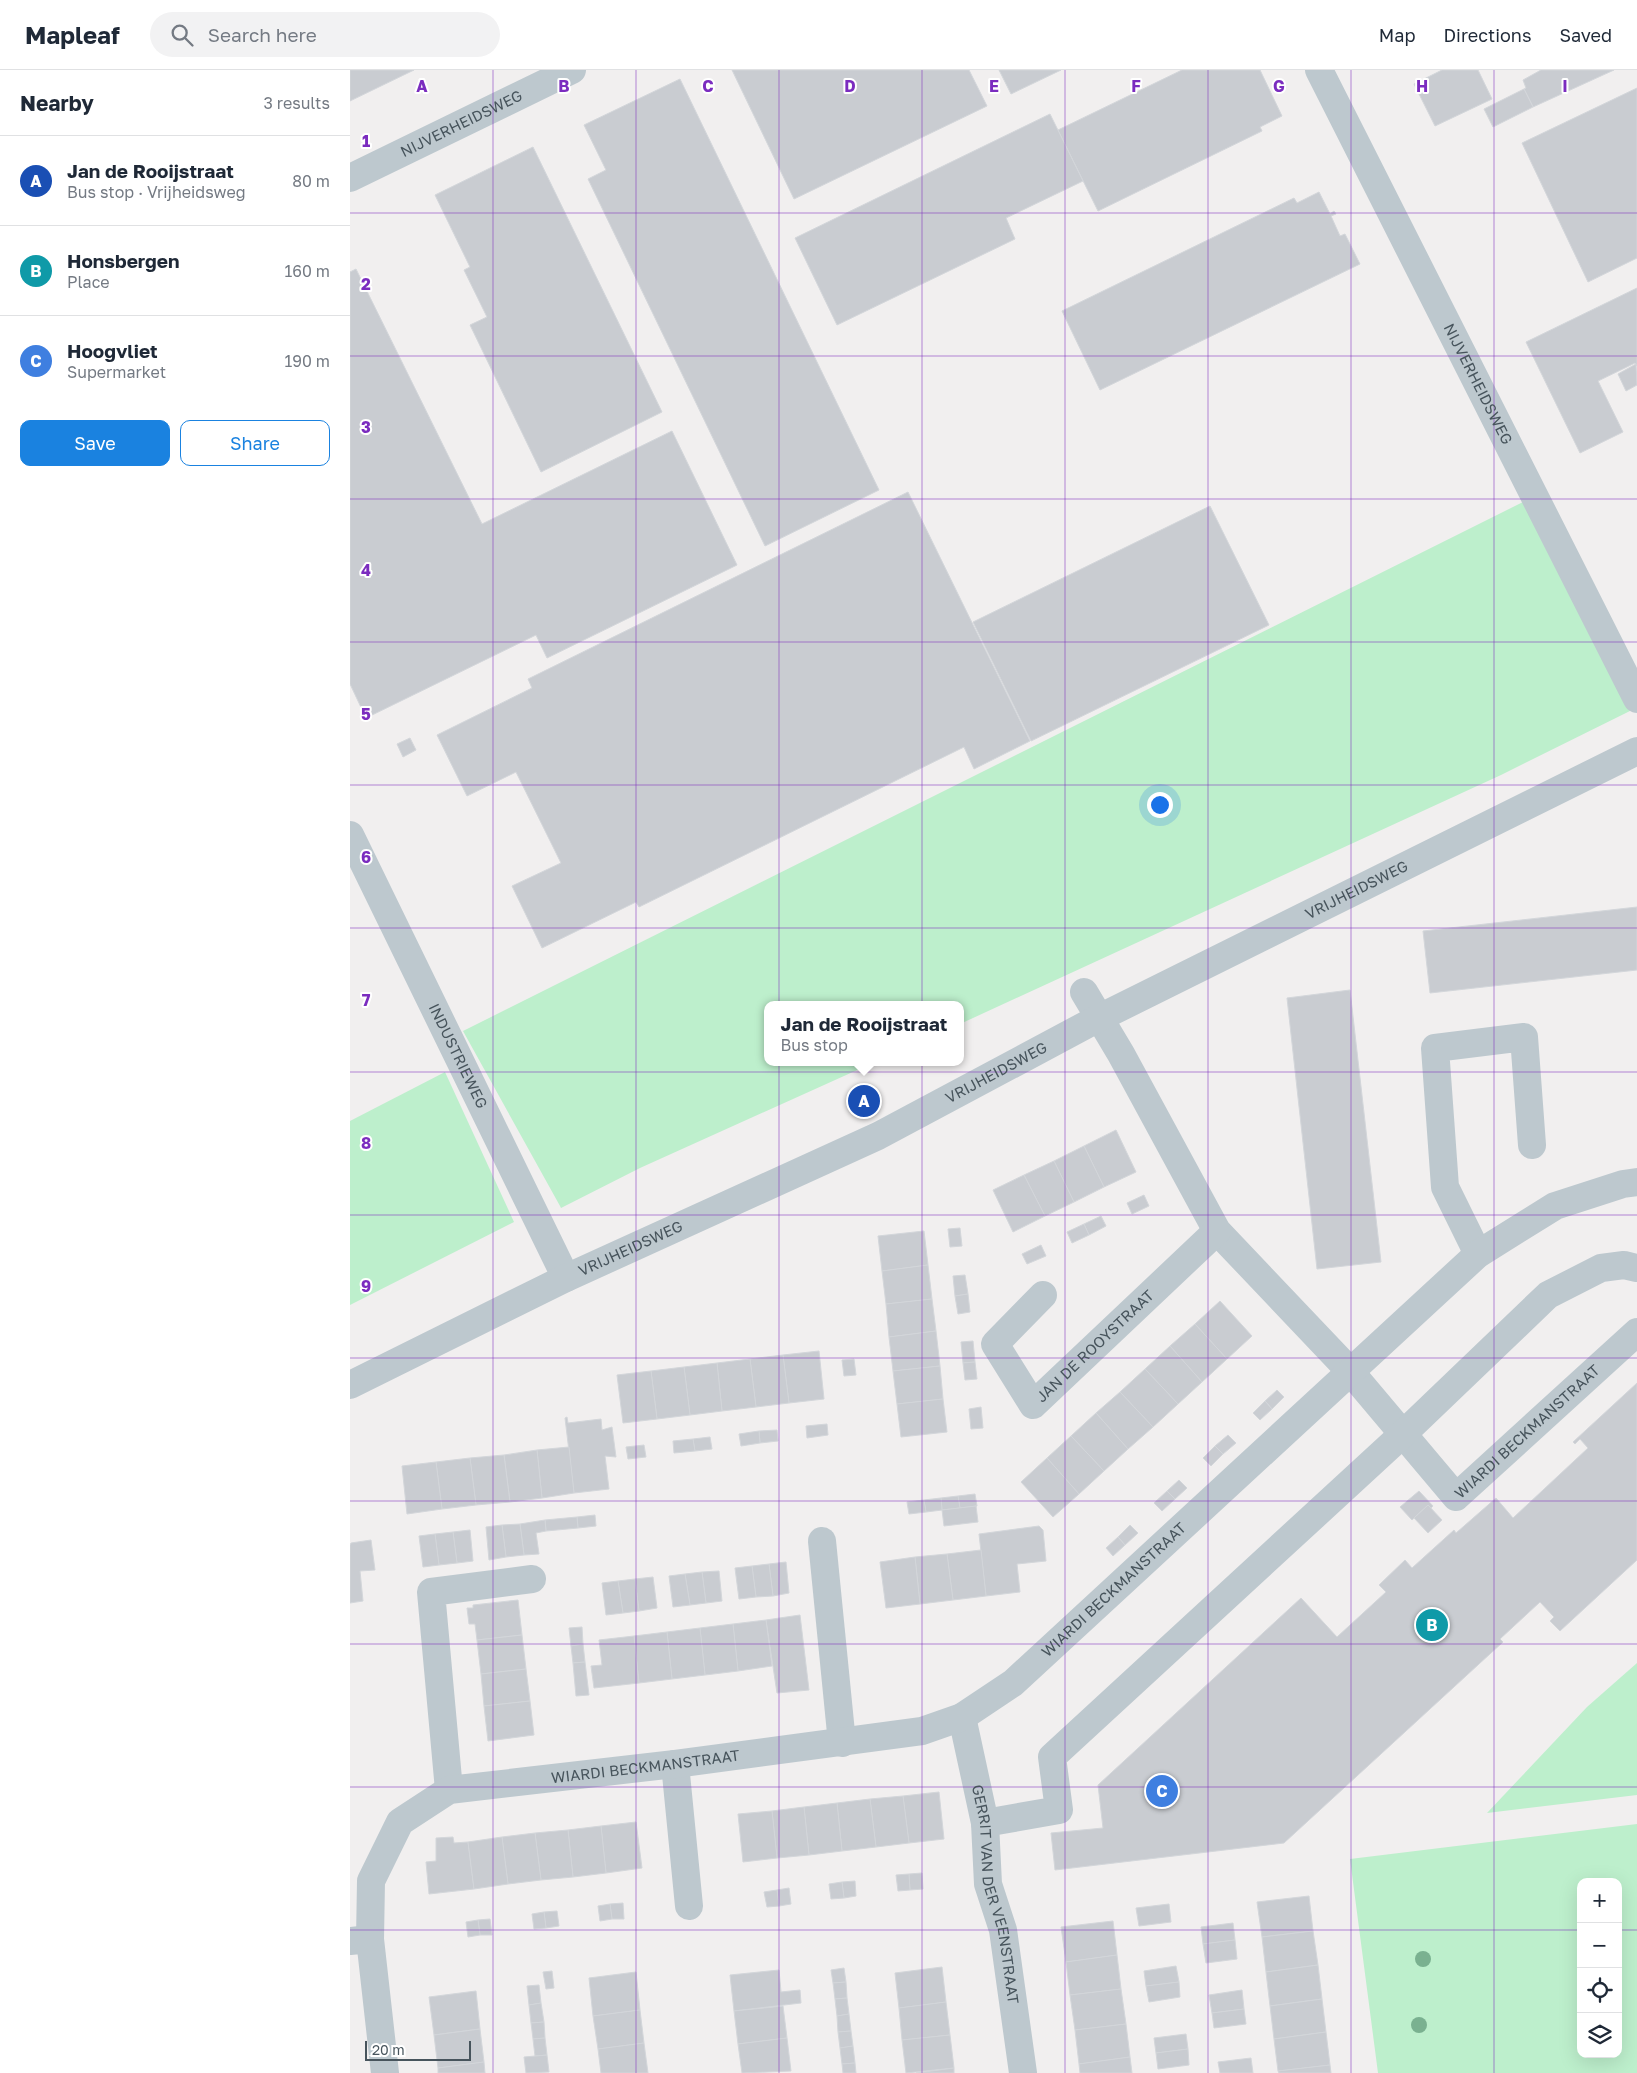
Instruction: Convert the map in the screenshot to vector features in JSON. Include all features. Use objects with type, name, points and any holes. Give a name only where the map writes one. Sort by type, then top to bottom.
[{"type":"street","name":"NIJVERHEIDSWEG","points":[[350,178],[572,70]]},
{"type":"street","name":"NIJVERHEIDSWEG","points":[[1319,70],[1637,699]]},
{"type":"street","name":"VRIJHEIDSWEG","points":[[350,1385],[566,1278],[878,1136],[1099,1018],[1637,751]]},
{"type":"street","name":"INDUSTRIEWEG","points":[[350,835],[566,1278]]},
{"type":"street","points":[[1084,992],[1125,1062],[1216,1231],[1349,1370]]},
{"type":"street","points":[[1478,1254],[1446,1188],[1435,1048],[1524,1037],[1532,1145]]},
{"type":"street","name":"WIARDI BECKMANSTRAAT","points":[[386,2073],[360,1940],[371,1881],[400,1822],[450,1790],[675,1764],[922,1732],[962,1718],[1013,1683],[1349,1370],[1478,1254],[1555,1206],[1622,1184],[1637,1182]]},
{"type":"street","name":"JAN DE ROOYSTRAAT","points":[[1043,1295],[995,1344],[1033,1405],[1216,1231]]},
{"type":"street","points":[[985,1823],[1059,1810],[1052,1758],[1404,1433],[1548,1296],[1601,1268],[1624,1265],[1637,1268]]},
{"type":"street","name":"WIARDI BECKMANSTRAAT","points":[[1349,1370],[1456,1497],[1637,1332]]},
{"type":"street","points":[[822,1541],[842,1743]]},
{"type":"street","points":[[450,1790],[431,1592],[532,1579]]},
{"type":"street","name":"GERRIT VAN DER VEENSTRAAT","points":[[962,1718],[985,1823],[988,1884],[1003,1930],[1023,2073]]},
{"type":"street","points":[[675,1764],[689,1906]]},
{"type":"green space","points":[[1525,501],[1634,709],[1501,775],[964,1022],[964,1001],[764,1001],[764,1066],[866,1066],[640,1168],[561,1208],[463,1031]]},
{"type":"green space","points":[[445,1072],[514,1222],[350,1305],[350,1121]]},
{"type":"green space","points":[[1637,1663],[1637,1795],[1487,1813],[1587,1707]]},
{"type":"green space","points":[[1637,1824],[1637,2073],[1378,2073],[1350,1859]]},
{"type":"building","points":[[350,70],[414,70],[350,101]]},
{"type":"building","points":[[732,70],[969,70],[987,106],[794,199]]},
{"type":"building","points":[[999,70],[1061,70],[1011,94]]},
{"type":"building","points":[[1182,70],[1260,70],[1282,116],[1260,127],[1262,131],[1098,211],[1058,130]]},
{"type":"building","points":[[1442,70],[1478,70],[1492,99],[1435,126],[1414,84]]},
{"type":"building","points":[[1541,70],[1614,70],[1533,107],[1524,89],[1526,88],[1523,80]]},
{"type":"building","points":[[680,79],[879,490],[765,546],[588,179],[606,170],[584,125]]},
{"type":"building","points":[[1637,88],[1637,258],[1588,282],[1522,143]]},
{"type":"building","points":[[1524,89],[1533,107],[1493,127],[1484,109]]},
{"type":"building","points":[[1050,114],[1083,181],[1006,218],[1015,239],[837,325],[795,238]]},
{"type":"building","points":[[533,147],[662,412],[541,472],[470,325],[487,317],[464,270],[470,267],[435,195]]},
{"type":"building","points":[[1319,192],[1330,214],[1334,211],[1336,214],[1331,216],[1340,236],[1345,234],[1360,264],[1100,390],[1062,311],[1294,198],[1297,203]]},
{"type":"building","points":[[356,269],[482,524],[672,431],[737,565],[547,658],[536,635],[366,718],[350,684],[350,272]]},
{"type":"building","points":[[1637,288],[1637,366],[1635,363],[1598,381],[1623,432],[1580,453],[1526,342]]},
{"type":"building","points":[[1636,364],[1637,385],[1626,391],[1618,374]]},
{"type":"building","points":[[908,492],[1030,741],[974,769],[964,747],[639,907],[636,902],[542,948],[512,886],[561,863],[516,772],[467,796],[437,735],[532,688],[528,679]]},
{"type":"building","points":[[1210,506],[1269,625],[1031,741],[973,622]]},
{"type":"building","points":[[410,738],[416,750],[403,757],[397,744]]},
{"type":"building","points":[[1637,907],[1637,970],[1430,993],[1423,931]]},
{"type":"building","points":[[1350,990],[1381,1262],[1317,1269],[1287,998]]},
{"type":"building","points":[[1116,1130],[1136,1172],[1104,1187],[1084,1146]]},
{"type":"building","points":[[1084,1146],[1104,1187],[1074,1202],[1054,1161]]},
{"type":"building","points":[[1054,1161],[1074,1202],[1045,1216],[1024,1175]]},
{"type":"building","points":[[1024,1175],[1045,1216],[1013,1232],[993,1190]]},
{"type":"building","points":[[1144,1195],[1149,1206],[1132,1214],[1127,1203]]},
{"type":"building","points":[[1101,1216],[1106,1226],[1089,1235],[1084,1224]]},
{"type":"building","points":[[1084,1224],[1089,1235],[1072,1243],[1067,1232]]},
{"type":"building","points":[[960,1228],[962,1246],[950,1247],[948,1229]]},
{"type":"building","points":[[924,1231],[928,1265],[882,1271],[878,1236]]},
{"type":"building","points":[[1041,1245],[1046,1256],[1027,1264],[1022,1254]]},
{"type":"building","points":[[928,1265],[932,1299],[886,1304],[882,1271]]},
{"type":"building","points":[[965,1275],[968,1294],[955,1296],[953,1276]]},
{"type":"building","points":[[968,1294],[970,1312],[958,1314],[955,1296]]},
{"type":"building","points":[[932,1299],[936,1331],[889,1337],[886,1304]]},
{"type":"building","points":[[1220,1301],[1252,1336],[1227,1359],[1195,1324]]},
{"type":"building","points":[[1195,1324],[1227,1359],[1202,1382],[1170,1346]]},
{"type":"building","points":[[936,1331],[940,1366],[893,1371],[889,1337]]},
{"type":"building","points":[[973,1341],[975,1362],[963,1363],[961,1342]]},
{"type":"building","points":[[1170,1346],[1202,1382],[1178,1404],[1145,1369]]},
{"type":"building","points":[[819,1351],[824,1399],[789,1403],[783,1355]]},
{"type":"building","points":[[783,1355],[789,1403],[756,1407],[750,1359]]},
{"type":"building","points":[[750,1359],[756,1407],[722,1411],[717,1363]]},
{"type":"building","points":[[854,1359],[856,1375],[844,1376],[842,1360]]},
{"type":"building","points":[[975,1362],[977,1379],[965,1380],[963,1363]]},
{"type":"building","points":[[717,1363],[722,1411],[690,1415],[684,1367]]},
{"type":"building","points":[[940,1366],[943,1399],[897,1404],[893,1371]]},
{"type":"building","points":[[684,1367],[690,1415],[657,1419],[651,1371]]},
{"type":"building","points":[[1145,1369],[1178,1404],[1153,1427],[1120,1392]]},
{"type":"building","points":[[651,1371],[657,1419],[623,1423],[617,1375]]},
{"type":"building","points":[[1637,1383],[1637,1560],[1560,1631],[1550,1621],[1554,1617],[1540,1602],[1500,1639],[1503,1642],[1284,1843],[1055,1870],[1051,1833],[1103,1828],[1098,1785],[1301,1598],[1337,1637],[1386,1592],[1379,1585],[1405,1560],[1412,1568],[1454,1530],[1456,1533],[1496,1498],[1513,1518],[1588,1448],[1580,1439],[1575,1444],[1573,1442]]},
{"type":"building","points":[[1277,1390],[1284,1397],[1272,1409],[1265,1401]]},
{"type":"building","points":[[1120,1392],[1153,1427],[1128,1449],[1096,1413]]},
{"type":"building","points":[[943,1399],[947,1432],[901,1437],[897,1404]]},
{"type":"building","points":[[1265,1401],[1272,1409],[1260,1420],[1253,1413]]},
{"type":"building","points":[[981,1407],[983,1428],[971,1429],[969,1409]]},
{"type":"building","points":[[1096,1413],[1128,1449],[1104,1471],[1071,1436]]},
{"type":"building","points":[[567,1417],[568,1423],[601,1419],[602,1430],[612,1427],[616,1457],[605,1456],[609,1489],[574,1493],[565,1418]]},
{"type":"building","points":[[827,1424],[828,1435],[807,1438],[806,1426]]},
{"type":"building","points":[[777,1430],[778,1441],[760,1443],[759,1431]]},
{"type":"building","points":[[759,1431],[760,1443],[741,1446],[739,1434]]},
{"type":"building","points":[[1228,1435],[1236,1443],[1223,1454],[1215,1446]]},
{"type":"building","points":[[1071,1436],[1104,1471],[1079,1494],[1047,1458]]},
{"type":"building","points":[[710,1437],[712,1449],[695,1451],[693,1439]]},
{"type":"building","points":[[693,1439],[695,1451],[674,1453],[673,1441]]},
{"type":"building","points":[[644,1445],[646,1457],[628,1459],[626,1447]]},
{"type":"building","points":[[1215,1446],[1223,1454],[1211,1466],[1203,1458]]},
{"type":"building","points":[[569,1447],[574,1493],[542,1498],[537,1450]]},
{"type":"building","points":[[537,1450],[542,1498],[510,1502],[504,1455]]},
{"type":"building","points":[[504,1455],[510,1502],[476,1505],[470,1458]]},
{"type":"building","points":[[470,1458],[476,1505],[442,1509],[436,1462]]},
{"type":"building","points":[[1047,1458],[1079,1494],[1053,1517],[1021,1482]]},
{"type":"building","points":[[436,1462],[442,1509],[407,1514],[402,1466]]},
{"type":"building","points":[[1179,1480],[1187,1488],[1175,1499],[1167,1491]]},
{"type":"building","points":[[1167,1491],[1175,1499],[1162,1511],[1154,1503]]},
{"type":"building","points":[[1419,1491],[1433,1506],[1431,1508],[1428,1505],[1412,1520],[1400,1507]]},
{"type":"building","points":[[975,1494],[977,1506],[960,1508],[958,1496]]},
{"type":"building","points":[[958,1496],[960,1508],[942,1510],[941,1498]]},
{"type":"building","points":[[941,1498],[942,1510],[926,1512],[924,1500]]},
{"type":"building","points":[[924,1500],[926,1512],[909,1514],[907,1502]]},
{"type":"building","points":[[1428,1505],[1442,1520],[1428,1533],[1414,1518]]},
{"type":"building","points":[[976,1506],[978,1522],[944,1526],[942,1510]]},
{"type":"building","points":[[595,1515],[596,1526],[578,1528],[577,1517]]},
{"type":"building","points":[[577,1517],[578,1528],[546,1531],[545,1520]]},
{"type":"building","points":[[545,1520],[546,1531],[536,1533],[539,1554],[524,1555],[520,1524]]},
{"type":"building","points":[[520,1524],[524,1555],[506,1557],[502,1525]]},
{"type":"building","points":[[502,1525],[506,1557],[489,1560],[486,1527]]},
{"type":"building","points":[[1130,1525],[1138,1533],[1125,1545],[1118,1537]]},
{"type":"building","points":[[1039,1526],[1043,1530],[1046,1561],[1017,1564],[1020,1592],[986,1596],[979,1534]]},
{"type":"building","points":[[470,1530],[473,1561],[457,1563],[453,1532]]},
{"type":"building","points":[[453,1532],[457,1563],[439,1565],[435,1534]]},
{"type":"building","points":[[435,1534],[439,1565],[423,1567],[419,1536]]},
{"type":"building","points":[[1118,1537],[1125,1545],[1113,1556],[1106,1548]]},
{"type":"building","points":[[371,1540],[375,1570],[360,1571],[363,1601],[350,1603],[350,1545],[351,1543]]},
{"type":"building","points":[[981,1550],[986,1596],[953,1600],[947,1554]]},
{"type":"building","points":[[947,1554],[953,1600],[920,1604],[915,1557]]},
{"type":"building","points":[[915,1557],[920,1604],[886,1608],[880,1562]]},
{"type":"building","points":[[786,1562],[789,1593],[773,1596],[769,1564]]},
{"type":"building","points":[[769,1564],[773,1596],[756,1597],[752,1566]]},
{"type":"building","points":[[752,1566],[756,1597],[739,1599],[735,1568]]},
{"type":"building","points":[[719,1571],[722,1601],[706,1603],[702,1572]]},
{"type":"building","points":[[702,1572],[706,1603],[690,1605],[685,1574]]},
{"type":"building","points":[[685,1574],[690,1605],[673,1607],[669,1576]]},
{"type":"building","points":[[653,1577],[657,1608],[639,1611],[635,1579]]},
{"type":"building","points":[[635,1579],[639,1611],[623,1613],[618,1581]]},
{"type":"building","points":[[618,1581],[623,1613],[606,1615],[602,1583]]},
{"type":"building","points":[[518,1600],[522,1635],[477,1640],[475,1624],[469,1624],[467,1608],[473,1608],[473,1605]]},
{"type":"building","points":[[800,1615],[809,1690],[777,1693],[766,1620]]},
{"type":"building","points":[[766,1620],[772,1666],[738,1671],[733,1624]]},
{"type":"building","points":[[733,1624],[738,1671],[705,1675],[700,1628]]},
{"type":"building","points":[[582,1627],[583,1644],[571,1646],[569,1628]]},
{"type":"building","points":[[700,1628],[705,1675],[672,1679],[667,1632]]},
{"type":"building","points":[[667,1632],[672,1679],[639,1683],[634,1636]]},
{"type":"building","points":[[522,1635],[526,1669],[481,1674],[477,1640]]},
{"type":"building","points":[[634,1636],[639,1683],[594,1688],[591,1666],[602,1665],[599,1640]]},
{"type":"building","points":[[583,1644],[585,1662],[573,1663],[571,1646]]},
{"type":"building","points":[[585,1662],[589,1695],[576,1696],[573,1663]]},
{"type":"building","points":[[526,1669],[530,1701],[484,1706],[481,1674]]},
{"type":"building","points":[[530,1701],[534,1735],[488,1741],[484,1706]]},
{"type":"building","points":[[939,1792],[944,1839],[909,1843],[903,1796]]},
{"type":"building","points":[[903,1796],[909,1843],[876,1847],[870,1799]]},
{"type":"building","points":[[870,1799],[876,1847],[842,1851],[837,1803]]},
{"type":"building","points":[[837,1803],[842,1851],[809,1855],[804,1807]]},
{"type":"building","points":[[804,1807],[809,1855],[777,1858],[772,1811]]},
{"type":"building","points":[[772,1811],[777,1858],[743,1862],[738,1814]]},
{"type":"building","points":[[636,1822],[642,1868],[606,1873],[601,1826]]},
{"type":"building","points":[[601,1826],[606,1873],[573,1877],[568,1830]]},
{"type":"building","points":[[568,1830],[573,1877],[541,1880],[535,1833]]},
{"type":"building","points":[[535,1833],[541,1880],[508,1884],[502,1837]]},
{"type":"building","points":[[453,1837],[454,1843],[468,1842],[474,1889],[429,1894],[426,1862],[436,1861],[436,1838]]},
{"type":"building","points":[[502,1837],[508,1884],[474,1889],[468,1842]]},
{"type":"building","points":[[922,1873],[923,1889],[910,1890],[909,1874]]},
{"type":"building","points":[[909,1874],[910,1890],[898,1891],[896,1875]]},
{"type":"building","points":[[855,1881],[856,1896],[844,1898],[842,1882]]},
{"type":"building","points":[[842,1882],[844,1898],[831,1899],[829,1884]]},
{"type":"building","points":[[789,1888],[791,1904],[779,1906],[777,1890]]},
{"type":"building","points":[[777,1890],[779,1906],[767,1907],[764,1892]]},
{"type":"building","points":[[1309,1896],[1313,1931],[1262,1937],[1257,1902]]},
{"type":"building","points":[[623,1903],[624,1919],[612,1919],[610,1904]]},
{"type":"building","points":[[610,1904],[612,1919],[600,1921],[598,1906]]},
{"type":"building","points":[[1169,1904],[1171,1922],[1139,1926],[1136,1908]]},
{"type":"building","points":[[557,1911],[559,1926],[546,1928],[544,1912]]},
{"type":"building","points":[[544,1912],[546,1928],[534,1929],[532,1914]]},
{"type":"building","points":[[490,1919],[492,1935],[480,1935],[478,1920]]},
{"type":"building","points":[[478,1920],[480,1935],[468,1937],[466,1922]]},
{"type":"building","points":[[1113,1921],[1117,1955],[1066,1962],[1061,1927]]},
{"type":"building","points":[[1233,1923],[1235,1940],[1203,1944],[1201,1927]]},
{"type":"building","points":[[1313,1931],[1318,1965],[1266,1972],[1262,1937]]},
{"type":"building","points":[[1235,1940],[1237,1959],[1206,1963],[1203,1944]]},
{"type":"building","points":[[1117,1955],[1121,1989],[1070,1995],[1066,1962]]},
{"type":"building","points":[[1318,1965],[1322,1999],[1270,2006],[1266,1972]]},
{"type":"building","points":[[1176,1966],[1179,1982],[1146,1986],[1144,1971]]},
{"type":"building","points":[[942,1967],[946,2002],[899,2008],[895,1973]]},
{"type":"building","points":[[844,1968],[846,1982],[833,1983],[831,1970]]},
{"type":"building","points":[[779,1970],[781,1992],[800,1990],[801,2003],[734,2011],[730,1975]]},
{"type":"building","points":[[552,1971],[554,1988],[546,1989],[543,1972]]},
{"type":"building","points":[[636,1972],[640,2010],[593,2016],[589,1978]]},
{"type":"building","points":[[846,1982],[847,1998],[835,1999],[833,1983]]},
{"type":"building","points":[[1179,1982],[1180,1997],[1149,2002],[1146,1986]]},
{"type":"building","points":[[539,1985],[541,2003],[529,2005],[527,1986]]},
{"type":"building","points":[[1121,1989],[1126,2024],[1075,2030],[1070,1995]]},
{"type":"building","points":[[1242,1990],[1244,2009],[1212,2013],[1209,1995]]},
{"type":"building","points":[[476,1991],[480,2029],[434,2035],[429,1997]]},
{"type":"building","points":[[847,1998],[849,2014],[837,2016],[835,1999]]},
{"type":"building","points":[[1322,1999],[1326,2032],[1274,2039],[1270,2006]]},
{"type":"building","points":[[946,2002],[950,2035],[902,2040],[899,2008]]},
{"type":"building","points":[[541,2003],[544,2022],[531,2023],[529,2005]]},
{"type":"building","points":[[783,2006],[787,2038],[738,2044],[734,2011]]},
{"type":"building","points":[[1244,2009],[1246,2024],[1214,2028],[1212,2013]]},
{"type":"building","points":[[640,2010],[644,2043],[598,2049],[593,2016]]},
{"type":"building","points":[[849,2014],[851,2031],[838,2032],[837,2016]]},
{"type":"building","points":[[544,2022],[545,2038],[533,2039],[531,2023]]},
{"type":"building","points":[[1126,2024],[1130,2057],[1079,2064],[1075,2030]]},
{"type":"building","points":[[480,2029],[484,2062],[438,2068],[434,2035]]},
{"type":"building","points":[[851,2031],[853,2046],[840,2048],[838,2032]]},
{"type":"building","points":[[1326,2032],[1330,2065],[1278,2071],[1274,2039]]},
{"type":"building","points":[[1186,2034],[1188,2049],[1156,2053],[1154,2038]]},
{"type":"building","points":[[950,2035],[954,2068],[906,2073],[902,2040]]},
{"type":"building","points":[[545,2038],[547,2055],[535,2056],[533,2039]]},
{"type":"building","points":[[787,2038],[791,2071],[742,2073],[738,2044]]},
{"type":"building","points":[[644,2043],[648,2073],[601,2073],[598,2049]]},
{"type":"building","points":[[853,2046],[855,2063],[842,2064],[840,2048]]},
{"type":"building","points":[[1188,2049],[1189,2065],[1158,2069],[1156,2053]]},
{"type":"building","points":[[547,2055],[549,2072],[526,2073],[524,2057]]},
{"type":"building","points":[[1130,2057],[1132,2073],[1080,2073],[1079,2064]]},
{"type":"building","points":[[1251,2058],[1253,2073],[1220,2073],[1218,2062]]},
{"type":"building","points":[[484,2062],[485,2073],[438,2073],[438,2068]]},
{"type":"building","points":[[855,2063],[856,2073],[843,2073],[842,2064]]},
{"type":"building","points":[[1330,2065],[1331,2073],[1279,2073],[1278,2071]]},
{"type":"building","points":[[954,2068],[954,2073],[916,2073]]},
{"type":"place","name":"Jan de Rooijstraat","points":[[864,1101]]},
{"type":"place","name":"Honsbergen","points":[[1432,1625]]},
{"type":"place","name":"Hoogvliet","points":[[1162,1791]]}]
